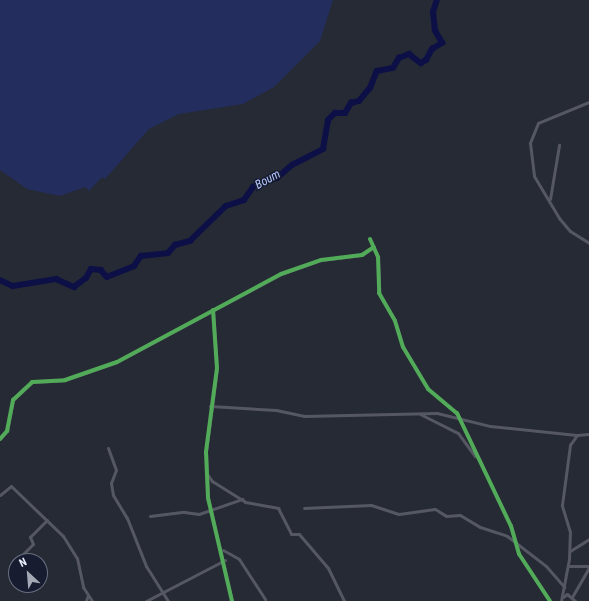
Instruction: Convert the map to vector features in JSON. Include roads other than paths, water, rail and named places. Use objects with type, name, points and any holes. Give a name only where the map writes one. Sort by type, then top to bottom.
[{"type":"street","points":[[589,102],[543,120],[532,131],[534,176],[550,199],[562,223],[589,243]]},
{"type":"street","points":[[550,199],[559,144]]},
{"type":"street","points":[[370,239],[374,247],[379,293],[395,321],[403,348],[428,389],[459,419],[476,457],[511,526],[514,542],[550,601]]},
{"type":"street","points":[[0,439],[7,431],[13,400],[28,384],[65,380],[117,362],[281,274],[321,260],[362,255],[374,247]]},
{"type":"street","points":[[213,310],[217,368],[210,406],[207,474],[212,510],[225,560],[232,601]]},
{"type":"street","points":[[210,406],[276,410],[304,416],[437,413],[459,419],[568,434],[589,434]]},
{"type":"street","points":[[414,413],[458,433],[476,457]]},
{"type":"street","points":[[568,434],[572,439]]},
{"type":"street","points":[[562,600],[570,551],[570,532],[562,505],[572,439],[577,435]]},
{"type":"street","points":[[108,448],[116,470],[111,483],[113,495],[127,518],[146,566],[165,591],[168,601]]},
{"type":"street","points":[[207,474],[212,481],[242,499],[278,508],[291,534],[300,534],[328,568],[344,601]]},
{"type":"street","points":[[0,494],[11,486],[47,520],[74,551],[88,595],[92,601]]},
{"type":"street","points":[[150,516],[184,512],[199,514],[242,499]]},
{"type":"street","points":[[304,508],[371,505],[399,514],[435,509],[446,516],[460,515],[514,542],[546,566],[564,587]]},
{"type":"street","points":[[24,553],[34,544],[30,537],[47,520]]},
{"type":"street","points":[[570,551],[589,539]]},
{"type":"street","points":[[222,550],[239,559],[265,599]]},
{"type":"street","points":[[146,601],[225,560]]},
{"type":"street","points":[[568,566],[589,566]]},
{"type":"street","points":[[572,597],[589,566]]},
{"type":"street","points":[[562,600],[567,594],[574,591]]},
{"type":"street","points":[[567,594],[575,601]]},
{"type":"street","points":[[86,601],[88,595]]},
{"type":"waterway","name":"Boum","points":[[0,280],[13,286],[56,279],[74,287],[86,278],[91,269],[101,270],[107,277],[134,266],[141,256],[168,253],[175,245],[190,241],[226,206],[244,200],[253,187],[277,178],[292,165],[323,149],[328,120],[335,113],[345,113],[351,103],[359,101],[370,88],[377,71],[393,68],[399,58],[409,54],[421,63],[426,60],[432,49],[442,43],[435,31],[433,12],[437,0]]}]
